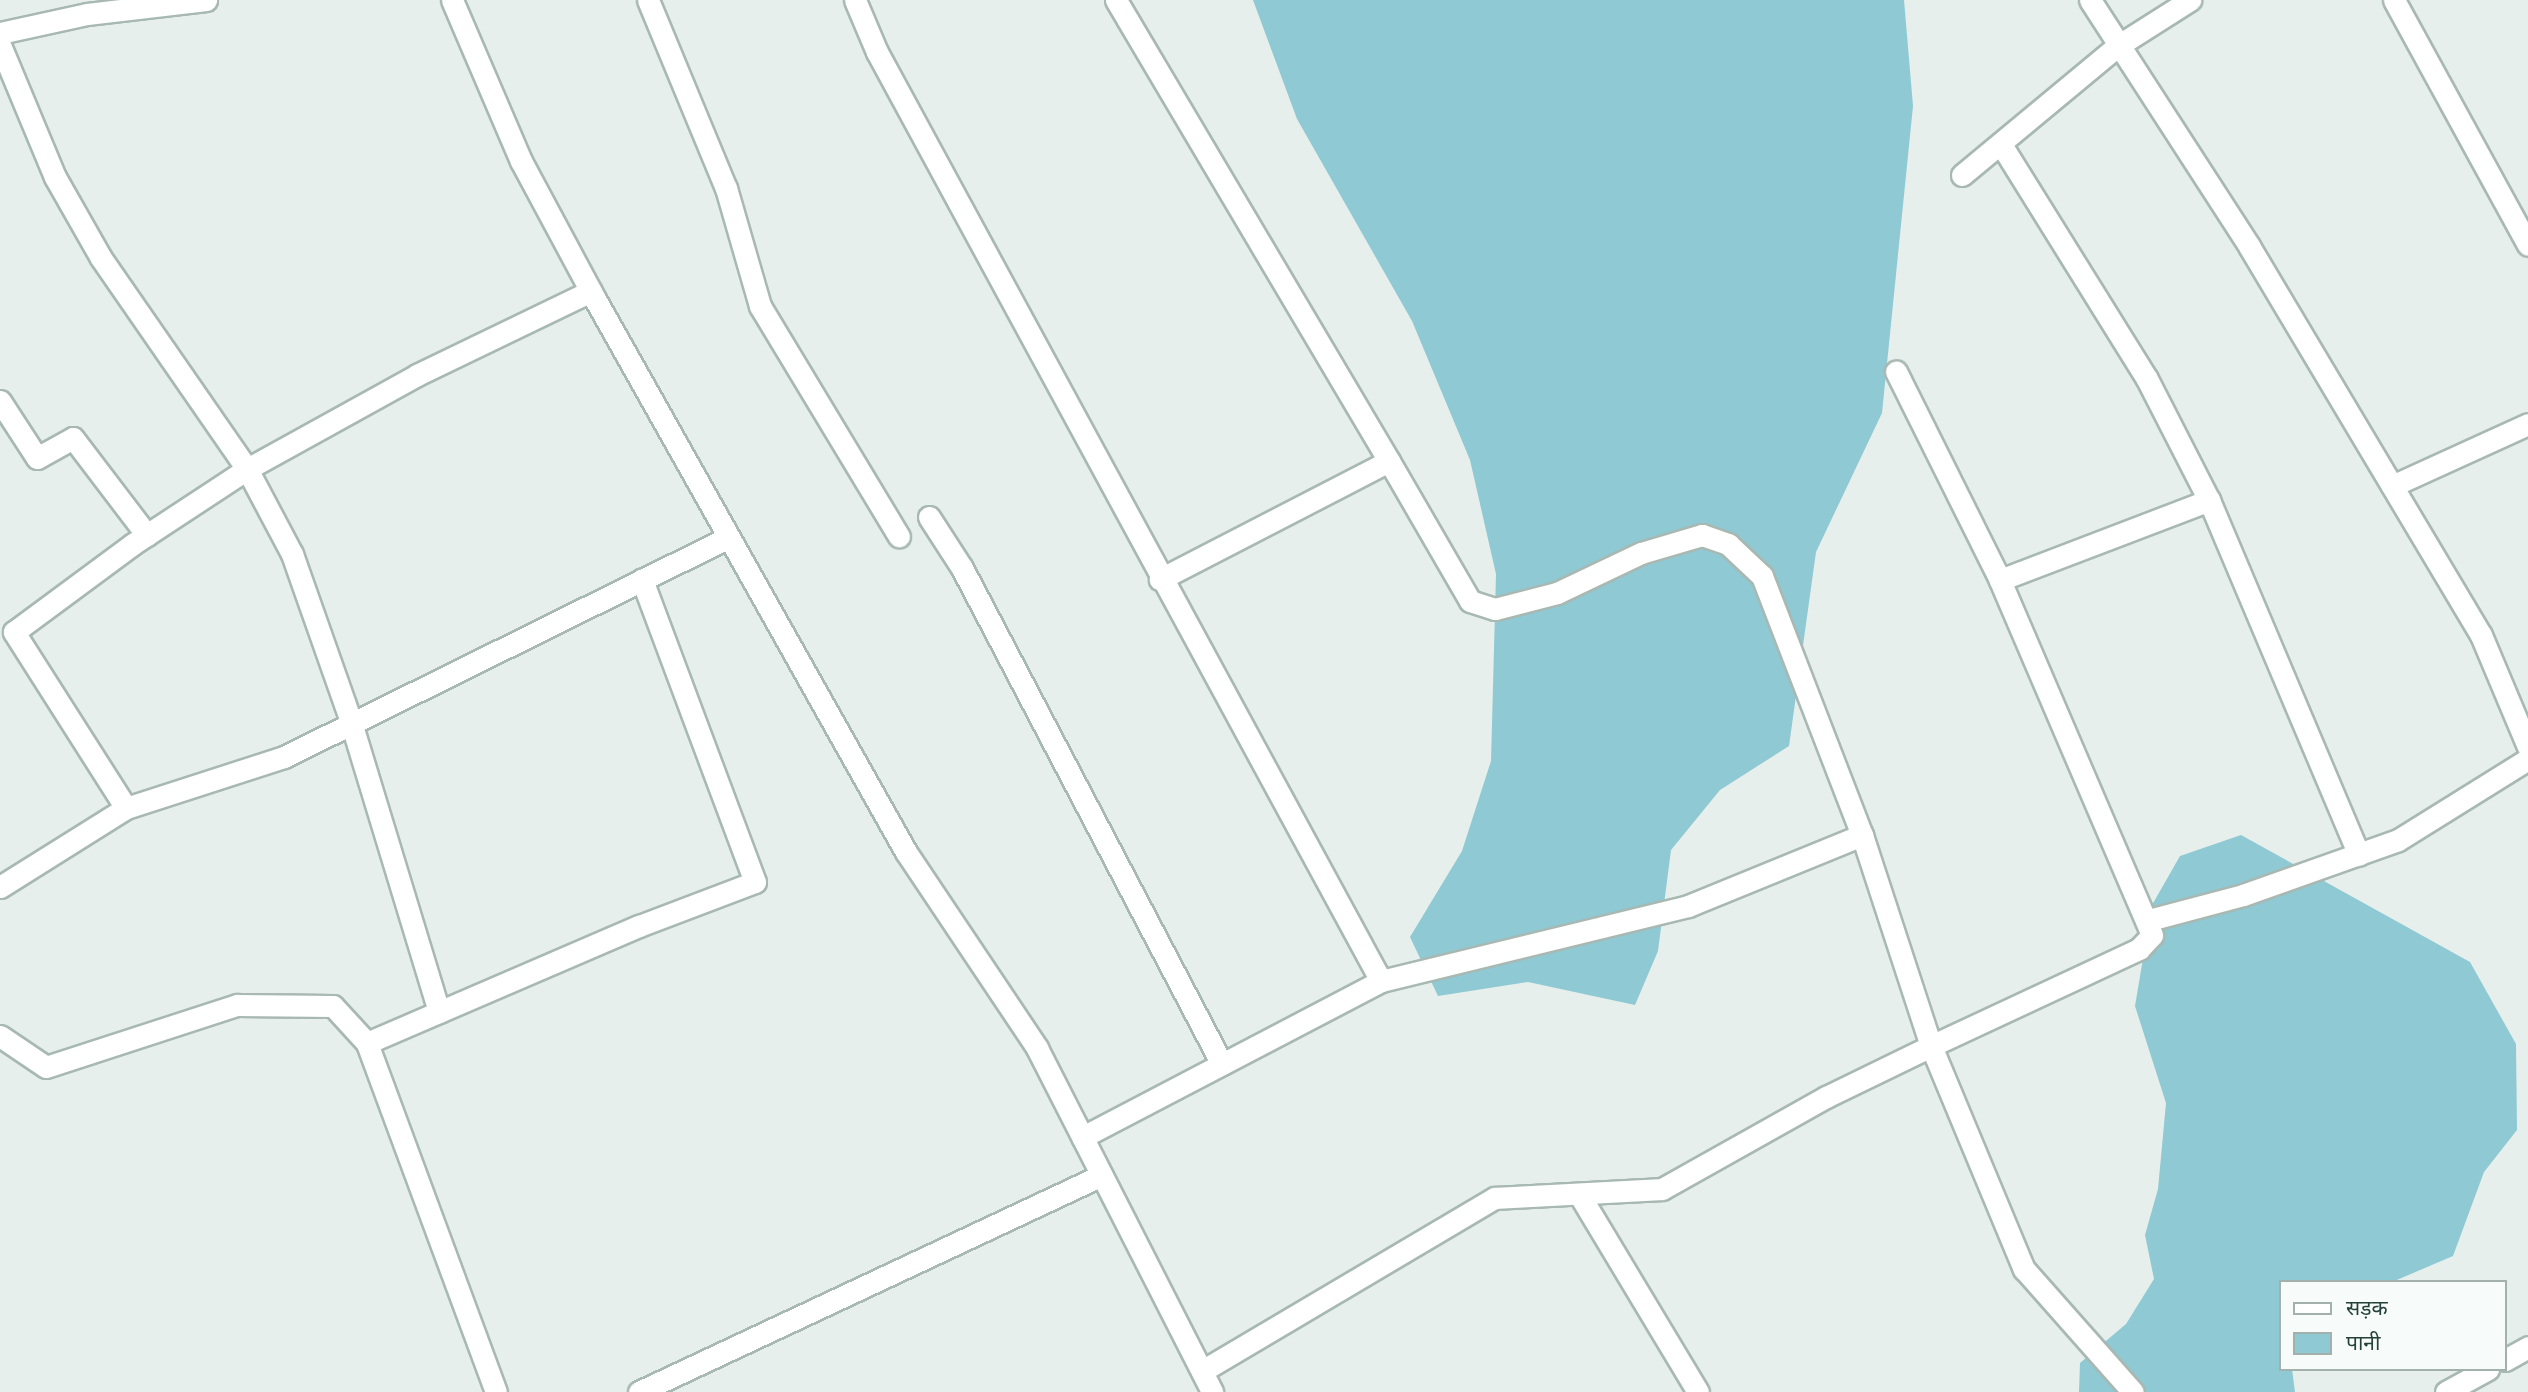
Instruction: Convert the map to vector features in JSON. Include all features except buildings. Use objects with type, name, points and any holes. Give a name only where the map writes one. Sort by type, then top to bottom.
[{"type":"street","points":[[0,33],[87,14],[206,0]]},
{"type":"street","points":[[452,0],[521,161],[591,291],[727,538],[906,852],[1037,1048],[1212,1392]]},
{"type":"street","points":[[648,0],[726,188],[760,306],[899,536]]},
{"type":"street","points":[[855,0],[877,52],[1160,579],[1381,981]]},
{"type":"street","points":[[1116,0],[1470,601],[1495,610],[1557,593],[1641,553],[1702,535],[1728,544],[1762,576],[1863,835],[1931,1046],[2024,1269],[2133,1392]]},
{"type":"street","points":[[2090,0],[2116,47],[2249,246],[2481,635],[2528,747]]},
{"type":"street","points":[[1962,175],[2002,146],[2116,47],[2190,0]]},
{"type":"street","points":[[2394,0],[2528,245]]},
{"type":"street","points":[[0,45],[55,177],[101,258],[247,469],[292,554],[351,722],[439,1012]]},
{"type":"street","points":[[2002,146],[2147,379],[2209,500],[2359,856]]},
{"type":"street","points":[[126,808],[14,632],[147,535],[247,469],[417,375],[591,291]]},
{"type":"street","points":[[1202,1371],[1495,1198],[1662,1189],[1826,1097],[2139,949],[2152,935],[2149,920],[2000,580],[1895,371]]},
{"type":"street","points":[[0,401],[37,458],[73,438],[147,535]]},
{"type":"street","points":[[2392,486],[2528,424]]},
{"type":"street","points":[[1160,579],[1389,461]]},
{"type":"street","points":[[2000,580],[2209,500]]},
{"type":"street","points":[[929,517],[968,580],[1222,1064]]},
{"type":"street","points":[[0,887],[126,808],[284,757],[727,538]]},
{"type":"street","points":[[367,1043],[639,926],[755,882],[642,579]]},
{"type":"street","points":[[2149,920],[2243,895],[2398,840],[2528,759]]},
{"type":"street","points":[[1082,1137],[1381,981],[1688,906],[1863,835]]},
{"type":"street","points":[[0,1036],[46,1067],[237,1005],[333,1006],[367,1043],[496,1392]]},
{"type":"street","points":[[639,1392],[1102,1175]]},
{"type":"street","points":[[1578,1194],[1698,1392]]},
{"type":"street","points":[[2507,1359],[2528,1348]]},
{"type":"street","points":[[2446,1392],[2484,1371]]},
{"type":"water","points":[[1253,0],[1904,0],[1913,106],[1882,413],[1816,552],[1789,746],[1720,790],[1671,850],[1658,951],[1635,1005],[1528,982],[1438,996],[1410,937],[1462,851],[1491,761],[1496,574],[1470,460],[1412,321],[1297,119]]},
{"type":"water","points":[[2241,835],[2470,962],[2516,1044],[2517,1130],[2484,1172],[2453,1256],[2397,1280],[2280,1280],[2280,1371],[2292,1371],[2295,1392],[2079,1392],[2080,1363],[2126,1324],[2154,1279],[2145,1235],[2158,1189],[2166,1103],[2135,1006],[2152,905],[2180,856]]}]
